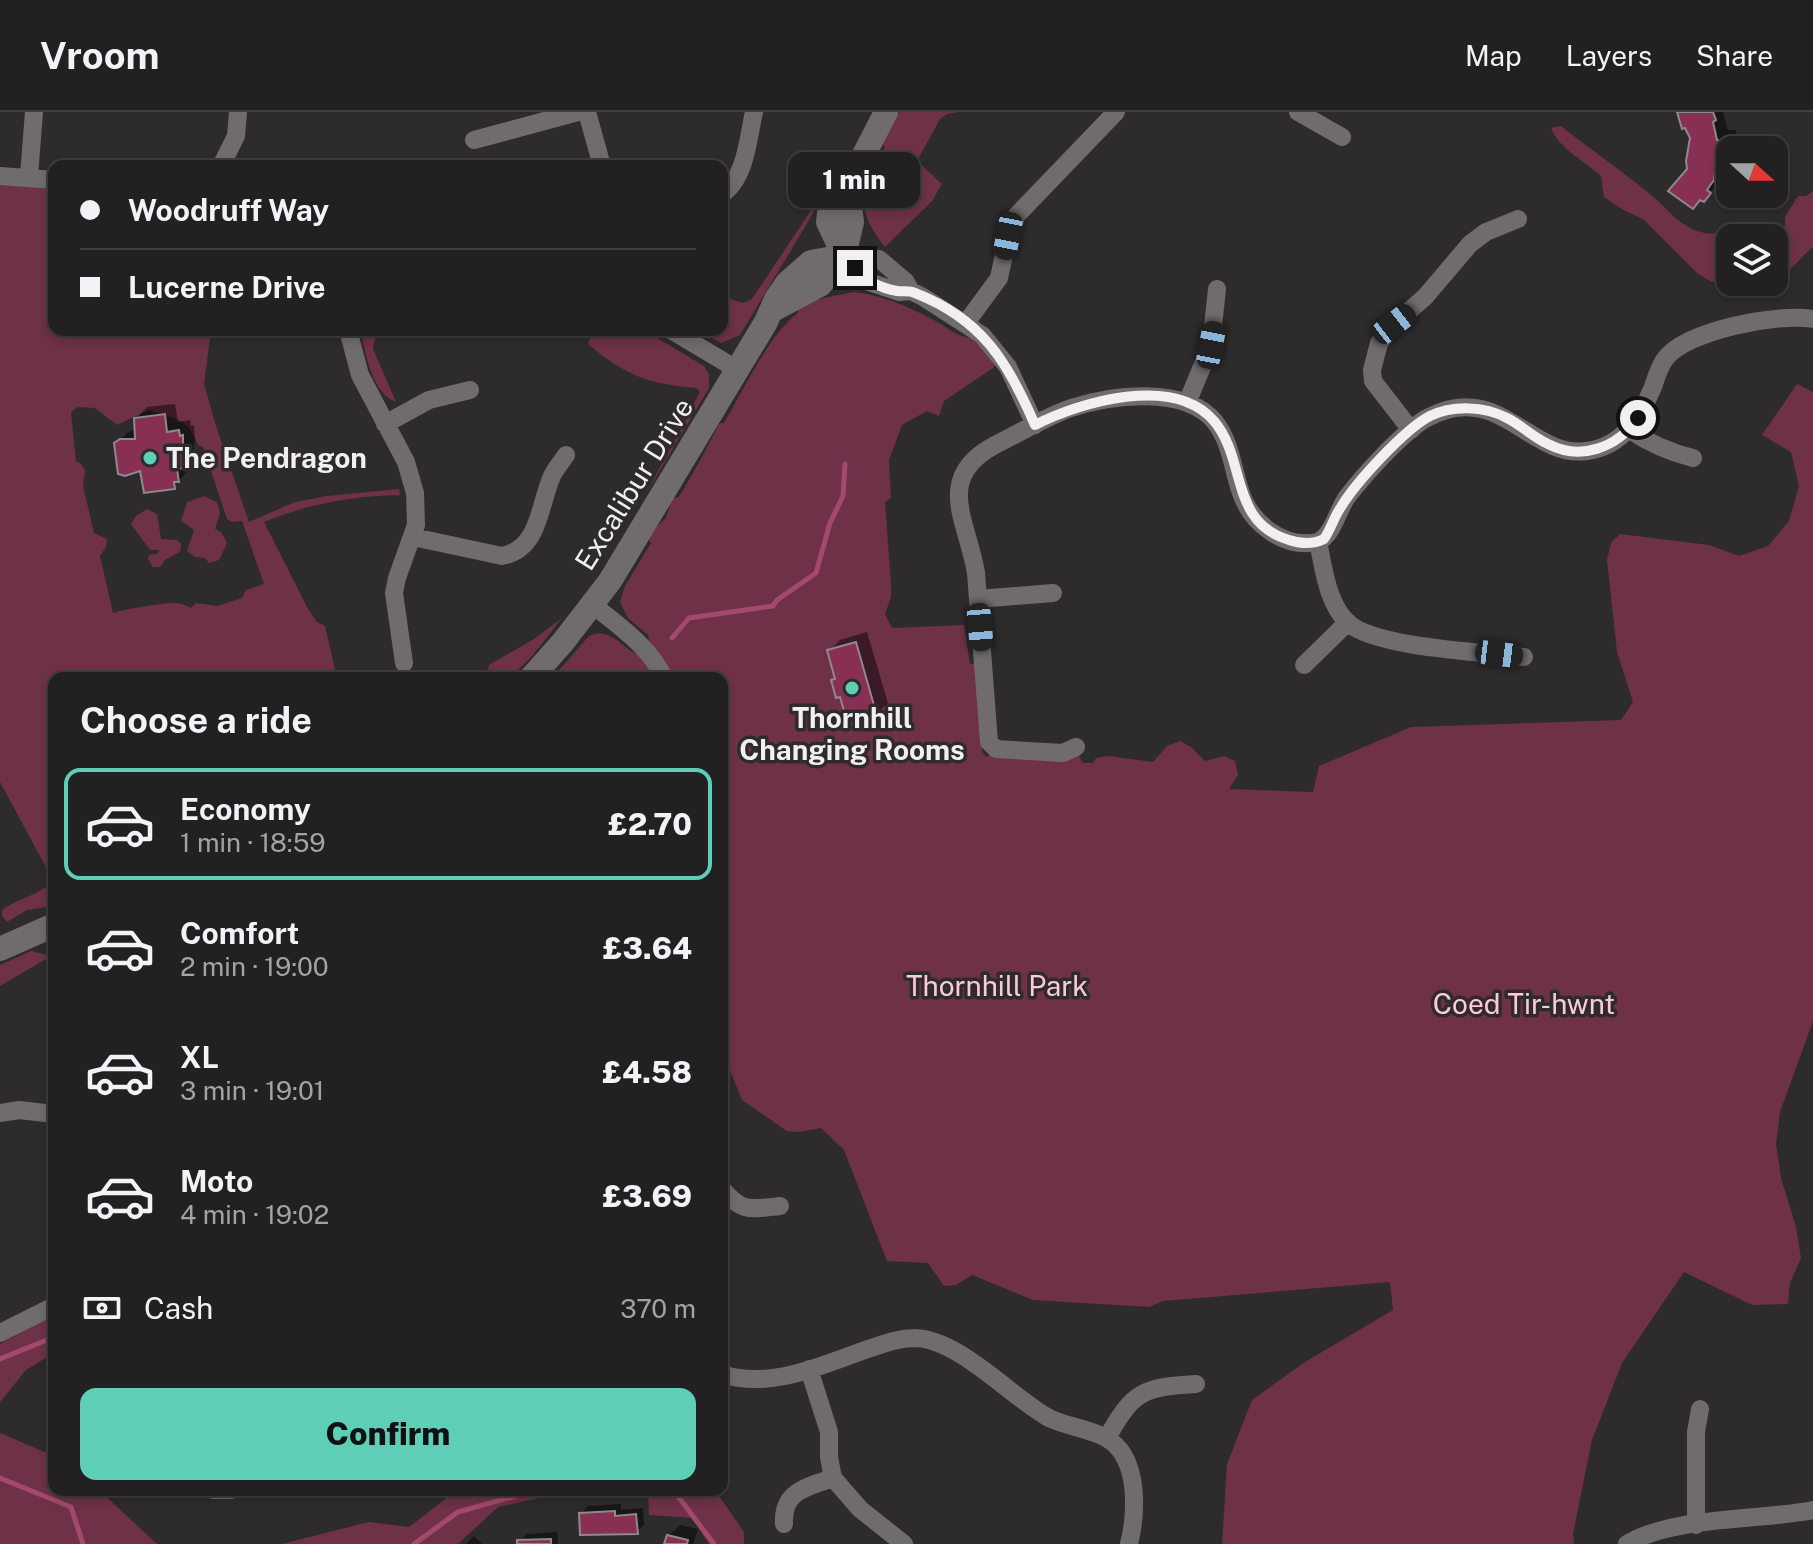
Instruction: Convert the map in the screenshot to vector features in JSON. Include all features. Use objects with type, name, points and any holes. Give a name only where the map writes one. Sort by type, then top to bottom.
[{"type":"street","points":[[29,176],[34,112]]},
{"type":"street","points":[[224,160],[236,136],[238,112]]},
{"type":"street","points":[[474,140],[578,112]]},
{"type":"street","points":[[587,112],[600,160]]},
{"type":"street","points":[[728,190],[739,175],[754,112]]},
{"type":"street","points":[[886,112],[828,217],[844,256],[879,259],[905,281],[911,291],[982,335],[1000,354],[1035,425]]},
{"type":"street","points":[[966,323],[999,278],[1008,236],[1017,215],[1116,112]]},
{"type":"street","points":[[1298,112],[1342,137]]},
{"type":"street","points":[[0,176],[48,179]]},
{"type":"street","points":[[1411,430],[1373,381],[1372,370],[1379,343],[1394,324],[1425,297],[1470,244],[1486,232],[1518,219]]},
{"type":"street","name":"Excalibur Drive","points":[[536,672],[593,605],[641,533],[787,283],[811,262],[844,256]]},
{"type":"street","points":[[1187,403],[1211,345],[1217,289]]},
{"type":"street","points":[[1076,747],[1063,753],[992,747],[973,555],[959,513],[959,485],[964,473],[980,454],[1070,408],[1108,399],[1158,398],[1187,403],[1201,410],[1220,430],[1230,449],[1245,503],[1264,528],[1277,537],[1307,544],[1318,542],[1329,533],[1346,498],[1411,430],[1432,415],[1475,408],[1505,417],[1544,443],[1574,452],[1604,447],[1630,430],[1663,361],[1679,347],[1692,340],[1763,319],[1785,316],[1813,319]]},
{"type":"street","points":[[350,336],[360,375],[406,462],[415,493],[417,510],[413,537],[394,593],[404,663]]},
{"type":"street","points":[[681,336],[738,370]]},
{"type":"street","points":[[385,424],[429,400],[470,390]]},
{"type":"street","points":[[1630,430],[1657,447],[1693,458]]},
{"type":"street","points":[[413,537],[502,556],[512,554],[530,538],[553,475],[566,455]]},
{"type":"street","points":[[1318,542],[1329,590],[1348,622],[1386,639],[1524,657]]},
{"type":"street","points":[[978,599],[1053,593]]},
{"type":"street","points":[[593,605],[648,653],[661,672]]},
{"type":"street","points":[[1304,665],[1348,622]]},
{"type":"street","points":[[0,949],[48,929]]},
{"type":"street","points":[[0,1113],[19,1110],[48,1113]]},
{"type":"street","points":[[728,1197],[742,1207],[780,1206]]},
{"type":"street","points":[[0,1333],[48,1309]]},
{"type":"street","points":[[728,1376],[766,1380],[896,1340],[920,1339],[947,1346],[1051,1419],[1107,1438],[1120,1450],[1132,1481],[1133,1531],[1129,1544]]},
{"type":"street","points":[[809,1369],[829,1432],[833,1478],[860,1509],[904,1544]]},
{"type":"street","points":[[1107,1438],[1129,1403],[1139,1395],[1167,1384],[1196,1384]]},
{"type":"street","points":[[1696,1525],[1696,1432],[1700,1409]]},
{"type":"street","points":[[784,1524],[783,1510],[794,1494],[833,1478]]},
{"type":"street","points":[[1627,1544],[1657,1530],[1813,1510]]},
{"type":"green space","points":[[899,112],[958,112],[940,119],[917,161],[942,184],[932,201],[885,247],[868,220],[864,198],[885,147],[881,143]]},
{"type":"green space","points":[[1561,126],[1681,222],[1697,231],[1716,234],[1716,281],[1698,274],[1643,219],[1604,197],[1601,176],[1567,149],[1551,128]]},
{"type":"green space","points":[[0,184],[48,188],[48,336],[210,336],[204,384],[249,522],[295,502],[327,496],[399,489],[400,495],[330,502],[264,522],[307,607],[317,622],[325,626],[336,672],[48,672],[48,871],[0,782]],"holes":[[[78,407],[95,408],[117,425],[149,410],[178,420],[189,428],[198,445],[203,447],[227,519],[242,521],[264,584],[246,590],[242,598],[217,606],[196,603],[191,608],[174,603],[113,613],[100,556],[107,539],[94,533],[83,486],[85,470],[76,462],[71,412]]]},
{"type":"green space","points":[[1813,191],[1813,247],[1788,270],[1788,224],[1785,224],[1785,217],[1798,196],[1806,196]]},
{"type":"green space","points":[[816,203],[812,215],[740,335],[721,343],[708,336],[728,336],[728,298],[743,303],[752,299]]},
{"type":"green space","points":[[853,292],[873,295],[893,301],[960,335],[981,339],[997,362],[993,368],[944,401],[939,416],[927,411],[902,425],[889,460],[891,498],[885,502],[891,597],[885,614],[892,628],[964,625],[970,664],[978,663],[982,751],[986,757],[1004,748],[1077,753],[1083,763],[1093,763],[1096,758],[1108,756],[1153,762],[1167,746],[1180,741],[1205,761],[1224,756],[1235,761],[1238,775],[1229,789],[1313,792],[1319,766],[1411,727],[1621,720],[1633,702],[1617,652],[1607,560],[1611,543],[1620,534],[1709,545],[1739,556],[1768,546],[1789,521],[1799,486],[1791,452],[1762,435],[1797,384],[1813,392],[1813,1021],[1780,1112],[1776,1144],[1801,1258],[1790,1283],[1788,1304],[1752,1305],[1684,1272],[1622,1363],[1592,1440],[1573,1534],[1574,1544],[1222,1544],[1227,1464],[1252,1400],[1305,1362],[1393,1310],[1390,1282],[1163,1301],[1149,1307],[1033,1300],[972,1275],[956,1285],[944,1286],[928,1263],[887,1261],[844,1150],[821,1128],[787,1131],[742,1100],[728,1066],[728,672],[664,672],[661,667],[657,672],[557,672],[589,636],[611,636],[636,654],[644,656],[650,647],[648,635],[628,618],[620,602],[625,586],[651,543],[652,531],[666,518],[672,499],[679,497],[719,424],[724,423],[767,349],[787,322],[798,313],[797,304]]},
{"type":"green space","points":[[362,336],[376,336],[373,349],[396,402],[381,390],[368,361]]},
{"type":"green space","points":[[591,336],[654,336],[704,366],[709,374],[709,388],[644,497],[700,392],[696,388],[664,384],[638,376],[588,344]]},
{"type":"green space","points":[[204,496],[217,502],[220,513],[215,529],[221,532],[227,543],[219,560],[209,563],[205,558],[195,557],[187,551],[194,530],[181,521],[187,502]]},
{"type":"green space","points":[[147,509],[157,514],[161,539],[177,540],[181,544],[180,552],[165,560],[160,567],[153,567],[148,559],[149,555],[157,554],[160,550],[150,550],[131,524],[136,516]]},
{"type":"green space","points":[[562,618],[516,672],[487,672],[489,665],[534,639]]},
{"type":"green space","points":[[48,885],[48,907],[27,910],[7,922],[2,916],[2,910]]},
{"type":"green space","points":[[31,951],[48,955],[0,986],[0,965]]},
{"type":"green space","points":[[48,1318],[48,1357],[26,1370],[0,1402],[0,1344]]},
{"type":"green space","points":[[0,1433],[48,1453],[48,1496],[105,1496],[157,1544],[0,1544]]},
{"type":"green space","points":[[449,1496],[548,1496],[498,1507],[458,1544],[282,1544],[369,1522],[409,1527]]},
{"type":"green space","points":[[648,1496],[719,1496],[744,1532],[744,1544],[709,1544],[692,1518],[649,1515]]},
{"type":"building","points":[[1677,112],[1713,112],[1716,120],[1713,122],[1716,136],[1714,180],[1707,190],[1711,193],[1693,209],[1668,191],[1687,169],[1690,138],[1685,128],[1682,129]]},
{"type":"building","name":"The Pendragon","points":[[165,414],[167,432],[179,430],[180,436],[183,435],[183,468],[177,469],[179,482],[174,482],[175,489],[144,493],[140,471],[125,476],[118,474],[114,443],[120,439],[135,439],[134,418]]},
{"type":"building","name":"Thornhill Changing Rooms","points":[[856,642],[877,716],[848,725],[840,697],[836,698],[831,680],[835,679],[827,650]]},
{"type":"building","points":[[615,1511],[615,1516],[636,1514],[638,1534],[580,1535],[579,1513]]},
{"type":"building","points":[[667,1535],[688,1540],[687,1544],[664,1544]]},
{"type":"building","points":[[551,1539],[551,1544],[517,1544],[517,1540]]},
{"type":"waterway","points":[[672,638],[689,618],[773,606],[816,573],[830,523],[843,496],[845,464]]},
{"type":"waterway","points":[[0,1359],[48,1339]]},
{"type":"waterway","points":[[0,1478],[71,1507],[83,1544]]},
{"type":"waterway","points":[[414,1544],[458,1512],[515,1496]]},
{"type":"waterway","points":[[678,1496],[714,1544]]},
{"type":"place","name":"The Pendragon","points":[[150,458]]},
{"type":"place","name":"Thornhill Changing Rooms","points":[[852,688]]},
{"type":"route","points":[[855,268],[866,281],[899,292],[911,291],[953,314],[982,335],[1008,367],[1035,425],[1070,408],[1108,399],[1176,400],[1201,410],[1213,420],[1230,449],[1240,490],[1254,516],[1277,537],[1294,542],[1307,544],[1324,539],[1346,498],[1411,430],[1432,415],[1475,408],[1505,417],[1544,443],[1574,452],[1604,447],[1618,440],[1638,418]]},
{"type":"park label","name":"Thornhill Park","points":[[997,986]]},
{"type":"park label","name":"Coed Tir-hwnt","points":[[1524,1004]]}]
